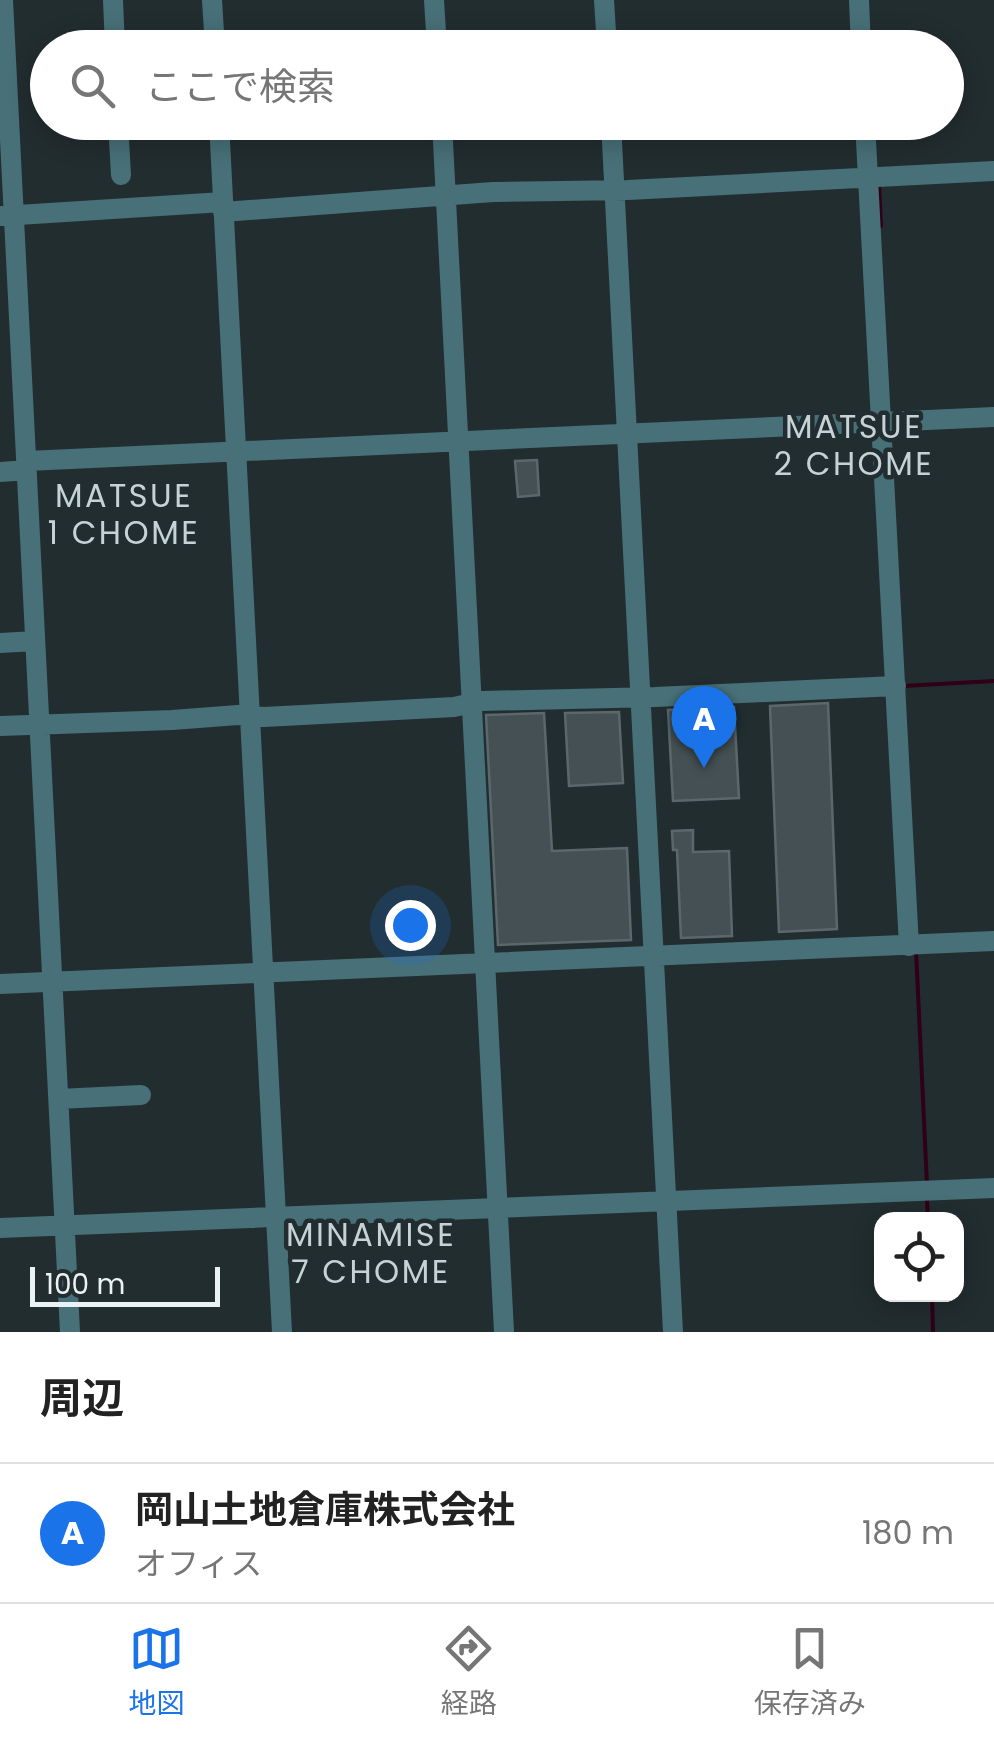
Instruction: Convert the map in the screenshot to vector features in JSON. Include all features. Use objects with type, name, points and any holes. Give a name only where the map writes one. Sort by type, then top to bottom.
[{"type":"street","points":[[3,0],[6,215],[27,466],[70,1332]]},
{"type":"street","points":[[113,0],[114,30]]},
{"type":"street","points":[[212,0],[214,30]]},
{"type":"street","points":[[434,0],[436,30]]},
{"type":"street","points":[[604,0],[605,30]]},
{"type":"street","points":[[859,0],[860,30]]},
{"type":"street","points":[[119,140],[120,175]]},
{"type":"street","points":[[220,140],[282,1332]]},
{"type":"street","points":[[442,140],[441,195],[466,704],[493,1208],[504,1332]]},
{"type":"street","points":[[612,140],[672,1332]]},
{"type":"street","points":[[866,140],[912,942]]},
{"type":"street","points":[[6,215],[994,172]]},
{"type":"street","points":[[0,472],[27,466],[235,451],[455,445],[627,433],[885,425],[994,417]]},
{"type":"street","points":[[0,643],[35,641]]},
{"type":"street","points":[[0,726],[896,686]]},
{"type":"street","points":[[0,984],[994,941]]},
{"type":"street","points":[[59,1099],[141,1095]]},
{"type":"street","points":[[0,1228],[994,1188]]},
{"type":"building","points":[[537,460],[539,495],[518,497],[515,461]]},
{"type":"building","points":[[828,703],[837,929],[779,932],[770,706]]},
{"type":"building","points":[[734,707],[739,798],[673,801],[668,710]]},
{"type":"building","points":[[619,712],[623,783],[569,786],[565,713]]},
{"type":"building","points":[[544,713],[552,851],[627,848],[631,940],[498,945],[486,715]]},
{"type":"building","points":[[693,830],[693,852],[729,851],[732,936],[681,938],[677,850],[673,850],[672,831]]},
{"type":"waterway","points":[[879,185],[881,226]]},
{"type":"waterway","points":[[903,686],[994,681]]},
{"type":"waterway","points":[[916,950],[927,1185]]},
{"type":"waterway","points":[[927,1199],[928,1212]]},
{"type":"waterway","points":[[932,1302],[933,1332]]},
{"type":"place","name":"岡山土地倉庫株式会社","points":[[704,768]]},
{"type":"district","name":"MATSUE 2 CHOME","points":[[854,444]]},
{"type":"district","name":"MATSUE 1 CHOME","points":[[124,514]]},
{"type":"district","name":"MINAMISE 7 CHOME","points":[[371,1252]]}]
